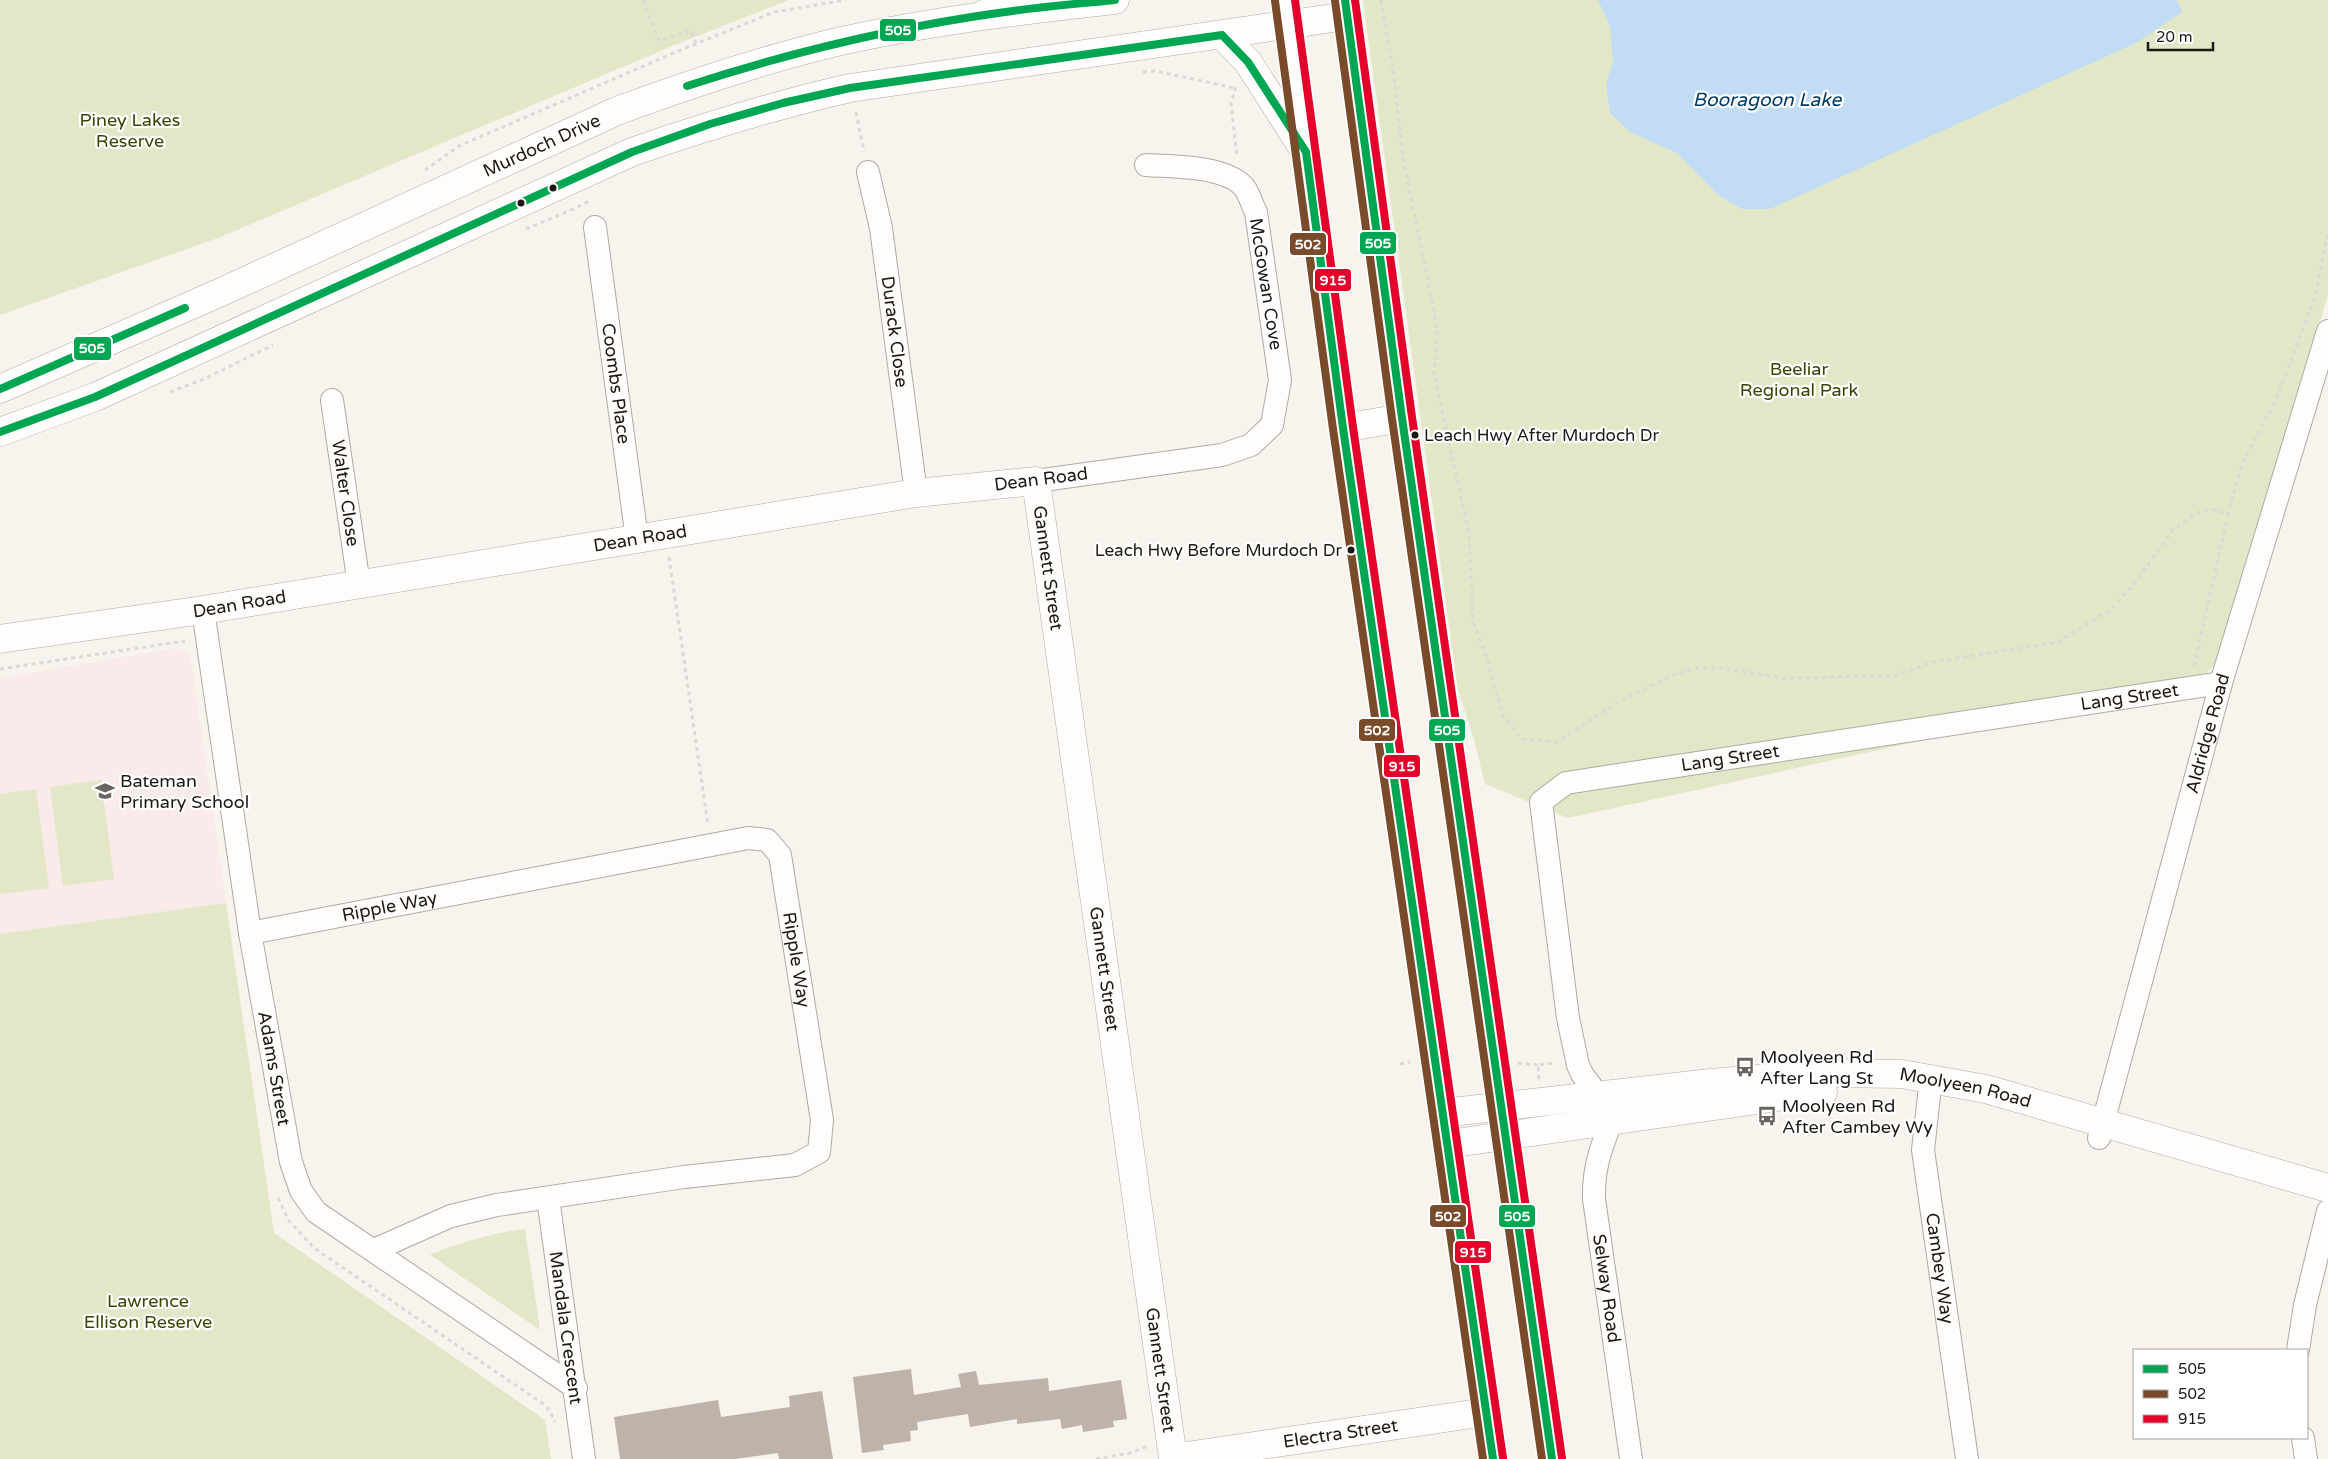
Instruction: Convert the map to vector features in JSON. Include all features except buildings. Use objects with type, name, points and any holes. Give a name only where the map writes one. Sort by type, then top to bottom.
[{"type":"main road","points":[[984,14],[1024,0]]},
{"type":"main road","name":"Murdoch Drive","points":[[0,390],[219,293],[616,111],[712,78],[774,59],[841,42],[984,14],[1115,0]]},
{"type":"main road","points":[[0,432],[95,397],[632,152],[710,124],[783,103],[850,88],[1222,35],[1286,12],[1346,8],[1402,418],[1552,1459]]},
{"type":"main road","points":[[1286,12],[1343,428],[1493,1459]]},
{"type":"main road","points":[[1222,35],[1248,62],[1306,152]]},
{"type":"main road","points":[[1343,428],[1402,418]]},
{"type":"main road","name":"Dean Road","points":[[0,639],[202,610],[916,494],[1036,481]]},
{"type":"main road","name":"Gannett Street","points":[[1036,481],[1163,1452]]},
{"type":"main road","name":"Moolyeen Road","points":[[1443,1113],[1597,1094],[1828,1073],[1883,1073],[1930,1086],[1972,1102],[2101,1130],[2328,1188]]},
{"type":"main road","name":"Moolyeen Road","points":[[1448,1144],[1798,1094],[1930,1086]]},
{"type":"main road","name":"Moolyeen Road","points":[[2101,1130],[2328,1209]]},
{"type":"main road","name":"Electra Street","points":[[1163,1452],[1486,1412]]},
{"type":"street","name":"McGowan Cove","points":[[1146,165],[1202,169],[1228,176],[1244,187],[1256,212],[1280,380],[1272,425]]},
{"type":"street","name":"Durack Close","points":[[868,172],[881,228],[916,494]]},
{"type":"street","name":"Coombs Place","points":[[595,227],[637,539]]},
{"type":"street","name":"Aldridge Road","points":[[2101,1130],[2221,683],[2328,332]]},
{"type":"street","name":"Walter Close","points":[[332,400],[359,585]]},
{"type":"street","name":"Dean Road","points":[[1036,481],[1222,455],[1251,445],[1272,425]]},
{"type":"street","name":"Adams Street","points":[[202,610],[250,933],[291,1162],[301,1191],[316,1212],[576,1388]]},
{"type":"street","name":"Lang Street","points":[[1597,1094],[1582,1074],[1578,1065],[1568,1018],[1541,802],[1566,783],[2221,683]]},
{"type":"street","name":"Ripple Way","points":[[250,933],[711,843],[748,838],[767,840],[780,855],[822,1120],[819,1152],[795,1165],[684,1177],[497,1205],[451,1216],[374,1250]]},
{"type":"street","name":"Cambey Way","points":[[1930,1086],[1923,1138],[1926,1178],[1967,1459]]},
{"type":"street","name":"Selway Road","points":[[1612,1120],[1598,1153],[1594,1170],[1594,1199],[1631,1459]]},
{"type":"street","name":"Mandala Crescent","points":[[548,1198],[576,1388],[584,1459]]},
{"type":"street","points":[[2298,1349],[2305,1305],[2328,1209]]},
{"type":"street","points":[[2303,1439],[2306,1459]]},
{"type":"path","points":[[643,0],[659,41],[691,30],[696,43]]},
{"type":"path","points":[[1381,0],[1393,69],[1403,158],[1434,311],[1437,334],[1434,374],[1469,533],[1473,622],[1486,655],[1503,716],[1522,740],[1557,742],[1622,700],[1678,672],[1694,668],[1712,667],[1784,678],[1894,676],[1932,662],[2058,642],[2111,609],[2130,590],[2173,530],[2196,513],[2212,509],[2219,510],[2228,515]]},
{"type":"path","points":[[1137,73],[1155,71],[1235,88]]},
{"type":"path","points":[[1228,176],[1237,160],[1231,118],[1231,102],[1235,88],[1240,82]]},
{"type":"path","points":[[856,109],[868,172]]},
{"type":"path","points":[[578,208],[591,199]]},
{"type":"path","points":[[2189,688],[2228,515],[2242,462],[2276,400],[2315,297],[2328,232]]},
{"type":"path","points":[[666,534],[711,843]]},
{"type":"path","points":[[1539,1076],[1538,1066],[1562,1062]]},
{"type":"path","points":[[1096,1459],[1142,1450],[1163,1452]]},
{"type":"shaded area","name":"Bateman Primary School","points":[[176,648],[190,654],[226,903],[0,934],[0,678]]},
{"type":"green space","name":"Piney Lakes Reserve","points":[[0,0],[789,0],[677,44],[218,238],[0,315]]},
{"type":"green space","name":"Beeliar Regional Park","points":[[1363,0],[2328,0],[2328,295],[2218,663],[2205,674],[2167,687],[1568,818],[1485,784],[1474,739],[1458,690]]},
{"type":"green space","points":[[101,780],[114,879],[63,886],[50,787]]},
{"type":"green space","points":[[36,789],[49,888],[0,894],[0,794]]},
{"type":"green space","name":"Lawrence Ellison Reserve","points":[[226,903],[274,1233],[545,1420],[551,1459],[0,1459],[0,934]]},
{"type":"green space","points":[[525,1229],[540,1330],[430,1255],[477,1239]]},
{"type":"water","name":"Booragoon Lake","points":[[1598,0],[2177,0],[2182,12],[2138,42],[1770,209],[1742,209],[1718,195],[1677,153],[1630,132],[1610,113],[1606,85],[1613,61],[1610,26]]},
{"type":"transit line","name":"505","points":[[687,86],[802,52],[919,26],[1042,7],[1115,0]]},
{"type":"transit line","name":"915","points":[[1295,0],[1353,427],[1503,1458]]},
{"type":"transit line","name":"505","points":[[1345,0],[1402,418],[1552,1459]]},
{"type":"transit line","name":"915","points":[[1355,0],[1412,417],[1562,1458]]},
{"type":"transit line","name":"502","points":[[1275,1],[1333,429],[1483,1459]]},
{"type":"transit line","name":"502","points":[[1335,1],[1392,419],[1542,1459]]},
{"type":"transit line","name":"505","points":[[0,432],[95,397],[632,152],[710,124],[783,103],[850,88],[1222,35],[1248,62],[1306,152],[1343,428],[1493,1459]]},
{"type":"transit line","name":"505","points":[[0,389],[185,308]]},
{"type":"place","name":"Leach Hwy After Murdoch Dr","points":[[1415,435]]},
{"type":"place","name":"Leach Hwy Before Murdoch Dr","points":[[1351,550]]},
{"type":"place","name":"Bateman Primary School","points":[[105,791]]},
{"type":"place","name":"Moolyeen Rd After Lang St","points":[[1745,1067]]},
{"type":"place","name":"Moolyeen Rd After Cambey Wy","points":[[1767,1116]]}]
